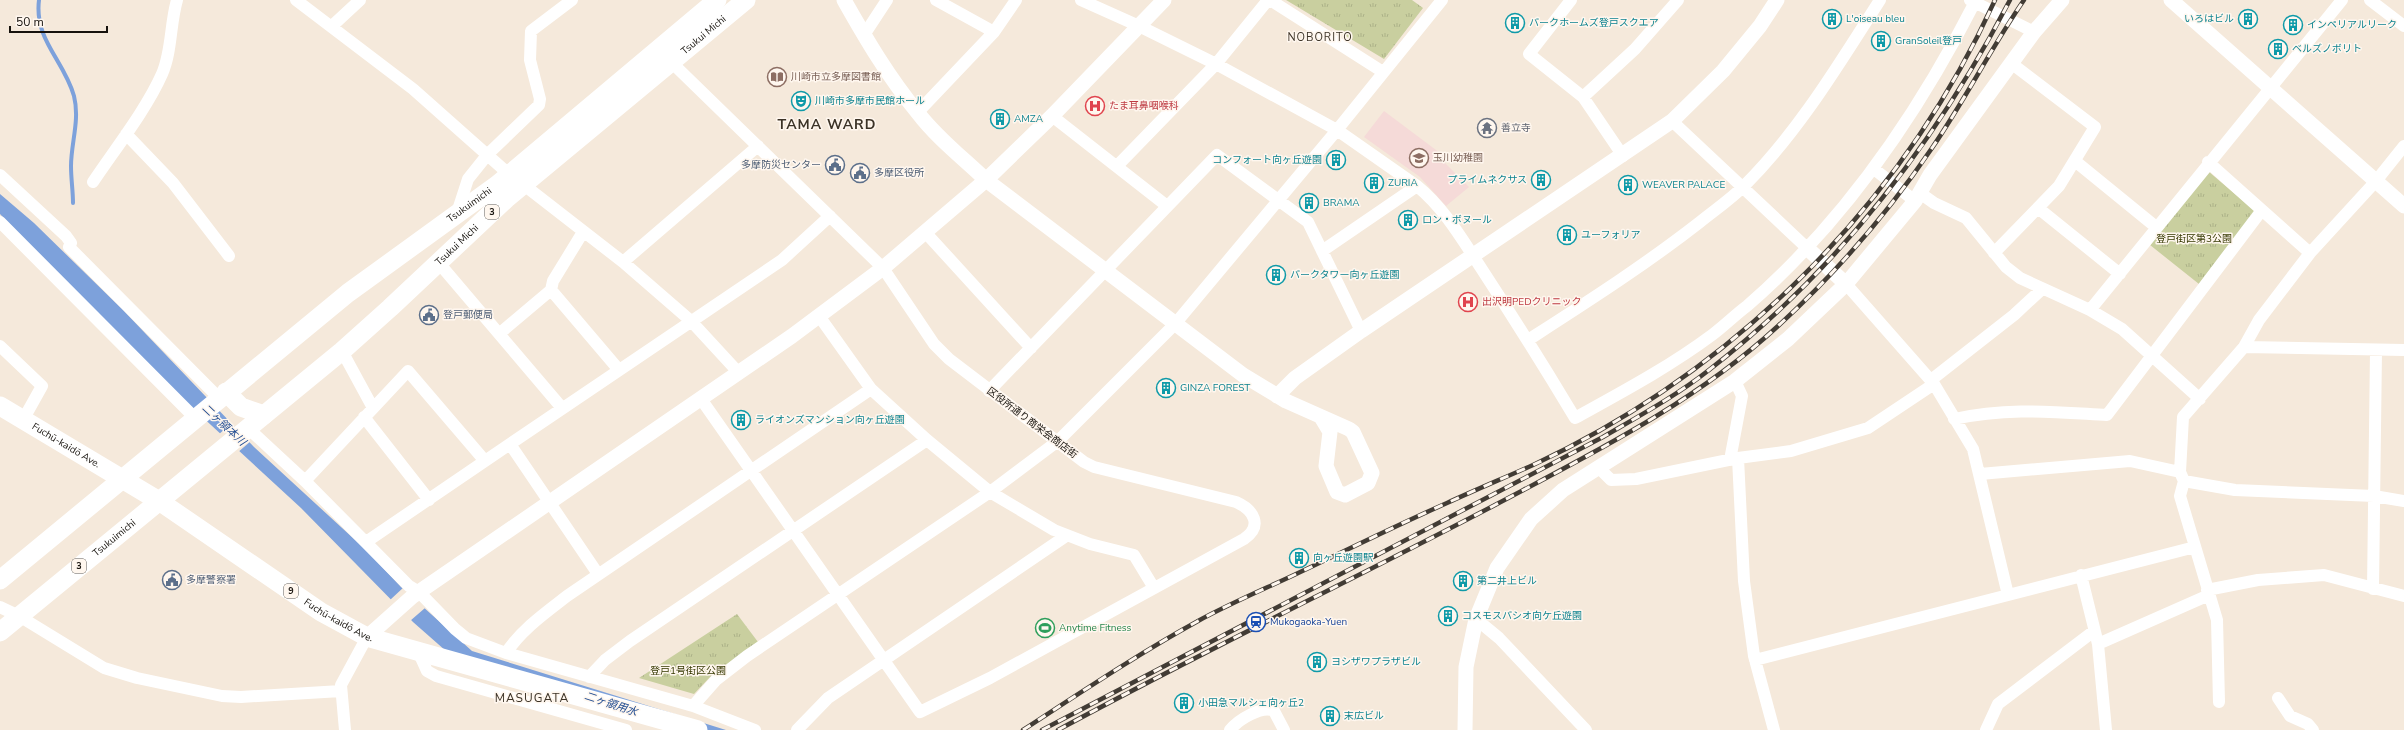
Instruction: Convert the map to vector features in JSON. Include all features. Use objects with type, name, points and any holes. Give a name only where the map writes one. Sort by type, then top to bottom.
[{"type":"main road","name":"3","points":[[665,56],[717,0]]},
{"type":"main road","name":"Tsukui Michi","points":[[246,430],[390,308],[438,262],[516,179],[665,56],[746,0]]},
{"type":"main road","name":"Tsukuimichi","points":[[220,397],[348,293],[456,216],[516,179]]},
{"type":"main road","name":"3","points":[[0,580],[220,397]]},
{"type":"main road","points":[[220,397],[241,407],[264,415]]},
{"type":"main road","name":"Fuchū-kaidō Ave.","points":[[0,406],[159,501],[321,612],[367,637],[698,730]]},
{"type":"main road","name":"Tsukuimichi","points":[[0,632],[246,430]]},
{"type":"street","points":[[93,182],[126,134],[162,74],[168,55],[177,0]]},
{"type":"street","points":[[296,0],[413,89],[516,179],[623,262],[691,321],[738,372]]},
{"type":"street","points":[[332,26],[360,0]]},
{"type":"street","points":[[456,216],[468,179],[488,154],[539,105],[540,99],[530,60],[531,31],[572,0]]},
{"type":"street","points":[[844,0],[864,35],[917,113],[986,180],[1243,375],[1276,396],[1321,417],[1353,432],[1372,474],[1368,483],[1345,494],[1337,492],[1326,466],[1330,432],[1321,417]]},
{"type":"street","points":[[864,35],[887,0]]},
{"type":"street","points":[[936,0],[994,32]]},
{"type":"street","points":[[917,113],[994,32],[1016,0]]},
{"type":"street","points":[[1081,0],[1139,26],[1216,64],[1337,130],[1428,195],[1446,217],[1473,256],[1528,340],[1575,418],[1654,374],[1713,334],[1761,293],[1807,248],[1874,169],[1910,114],[1974,1],[2034,32]]},
{"type":"street","points":[[345,730],[341,685],[367,637],[389,617],[416,594],[701,399],[819,316],[883,268],[986,180],[1052,116],[1164,0]]},
{"type":"street","points":[[1117,166],[1216,64],[1269,0],[1383,72]]},
{"type":"street","points":[[1571,0],[1529,54],[1584,96],[1623,156]]},
{"type":"street","points":[[1584,96],[1636,49],[1678,0]]},
{"type":"street","points":[[1276,396],[1296,378],[1361,331],[1623,156],[1672,121],[1723,71],[1760,26],[1777,0]]},
{"type":"street","points":[[1528,340],[1653,259],[1743,187],[1771,158],[1791,132],[1838,67],[1880,0]]},
{"type":"street","points":[[1465,730],[1466,667],[1476,619],[1497,568],[1531,519],[1555,496],[1735,381],[1788,338],[1846,284],[1917,197],[2011,63],[2034,32],[2062,0]]},
{"type":"street","points":[[2171,0],[2404,206]]},
{"type":"street","points":[[2090,310],[2208,162],[2342,0]]},
{"type":"street","points":[[2370,0],[2404,26]]},
{"type":"street","points":[[693,706],[716,680],[990,492],[1058,441],[1176,324],[1337,130],[1383,72],[1434,3]]},
{"type":"street","name":"区役所通り商栄会商店街","points":[[665,56],[883,268],[934,344],[949,359],[989,391],[1058,441],[1084,462],[1094,467],[1231,501],[1243,505],[1253,514],[1256,520],[1251,534],[990,678],[920,712],[883,660]]},
{"type":"street","points":[[1994,253],[2059,186],[2095,127],[2011,63]]},
{"type":"street","points":[[1052,116],[1167,206]]},
{"type":"street","points":[[1672,121],[1702,151],[1743,187],[1846,284],[1932,382],[1973,449],[2008,595]]},
{"type":"street","points":[[126,134],[173,183],[229,256]]},
{"type":"street","points":[[623,262],[758,146]]},
{"type":"street","points":[[2219,702],[2217,620],[2180,496],[2182,477],[2183,418],[2244,347],[2259,320],[2310,253],[2376,181],[2404,146]]},
{"type":"street","points":[[989,391],[1217,155],[1308,222],[1361,331]]},
{"type":"street","points":[[2075,161],[2156,227]]},
{"type":"street","points":[[2208,162],[2310,253]]},
{"type":"street","points":[[1874,169],[1917,197],[1966,218],[2006,267],[2015,274],[2042,289],[2090,310],[2122,329],[2200,399]]},
{"type":"street","points":[[0,175],[66,236],[71,244],[69,247],[220,397]]},
{"type":"street","points":[[1322,251],[1417,186]]},
{"type":"street","points":[[2038,208],[2120,274]]},
{"type":"street","points":[[1954,419],[1994,411],[2015,410],[2107,415],[2262,210]]},
{"type":"street","points":[[366,542],[782,260],[830,216]]},
{"type":"street","points":[[0,222],[196,416]]},
{"type":"street","points":[[500,333],[551,290],[552,281],[583,232]]},
{"type":"street","points":[[925,232],[1031,348]]},
{"type":"street","points":[[438,262],[500,333],[562,408]]},
{"type":"street","points":[[1599,468],[1611,480],[1636,479],[1734,459],[1791,450],[1868,428],[1932,382],[2014,315],[2042,289]]},
{"type":"street","points":[[551,290],[619,370]]},
{"type":"street","points":[[819,316],[871,389],[927,440],[990,492],[1066,536],[1134,555],[1154,588]]},
{"type":"street","points":[[0,346],[42,386],[23,420]]},
{"type":"street","points":[[2244,347],[2404,350]]},
{"type":"street","points":[[342,350],[368,412],[429,500]]},
{"type":"street","points":[[2373,589],[2376,350]]},
{"type":"street","points":[[305,481],[408,371],[485,462]]},
{"type":"street","points":[[1735,381],[1742,396],[1734,459],[1744,581],[1755,660],[1774,730]]},
{"type":"street","points":[[506,653],[511,645],[541,616],[598,574],[871,389]]},
{"type":"street","points":[[701,399],[883,660]]},
{"type":"street","points":[[246,430],[305,481],[416,594],[466,638],[506,653],[693,706],[755,730]]},
{"type":"street","points":[[589,677],[605,660],[630,641],[927,440]]},
{"type":"street","points":[[510,444],[598,574]]},
{"type":"street","points":[[1980,474],[2130,461],[2182,477],[2235,490],[2374,496],[2404,501]]},
{"type":"street","points":[[797,730],[828,698],[1066,536]]},
{"type":"street","points":[[1755,660],[2008,595],[2081,574],[2195,547]]},
{"type":"street","points":[[2081,574],[2098,644],[2106,730]]},
{"type":"street","points":[[2098,644],[2208,593],[2258,580],[2324,575],[2404,596]]},
{"type":"street","points":[[0,607],[19,616],[104,668],[144,680],[222,696],[241,697],[341,691]]},
{"type":"street","points":[[1476,619],[1499,638],[1586,730]]},
{"type":"street","points":[[1986,730],[1998,704],[2094,631]]},
{"type":"street","points":[[426,653],[427,671],[436,676],[626,730]]},
{"type":"street","points":[[2278,698],[2290,716],[2308,724],[2313,730]]},
{"type":"street","points":[[1230,730],[1235,724],[1265,709],[1274,710],[1284,730]]},
{"type":"shaded area","name":"玉川幼稚園","points":[[1384,111],[1444,156],[1443,161],[1469,187],[1446,206],[1420,177],[1364,137]]},
{"type":"green space","points":[[1286,0],[1412,0],[1423,8],[1384,59]]},
{"type":"green space","name":"登戸街区第3公園","points":[[2208,171],[2255,211],[2199,284],[2150,245]]},
{"type":"green space","name":"登戸1号街区公園","points":[[737,614],[758,642],[711,676],[694,694],[639,678]]},
{"type":"water","points":[[0,194],[34,223],[123,310],[254,447],[366,550],[401,587],[472,651],[726,730],[668,730],[471,673],[413,622],[301,508],[147,366],[0,214]]},
{"type":"pier","points":[[233,422],[251,441],[237,453],[218,435]]},
{"type":"pier","points":[[404,587],[425,608],[410,621],[390,600]]},
{"type":"waterway","points":[[39,0],[41,27],[51,50],[64,71],[76,105],[76,123],[71,157],[73,203]]},
{"type":"railway","points":[[1023,730],[1131,660],[1198,621],[1468,493],[1533,465],[1607,426],[1678,381],[1744,330],[1805,273],[1861,212],[1912,145],[1957,75],[1995,0]]},
{"type":"railway","points":[[1042,730],[1603,437],[1684,388],[1709,370],[1756,331],[1800,290],[1841,247],[1880,202],[1916,154],[1949,104],[1981,53],[2010,0]]},
{"type":"railway","points":[[1058,730],[1569,466],[1606,446],[1713,379],[1778,326],[1799,306],[1841,264],[1898,196],[1944,130],[2024,0]]},
{"type":"place","name":"L'oiseau bleu","points":[[1832,19]]},
{"type":"place","name":"いろはビル","points":[[2248,19]]},
{"type":"place","name":"パークホームズ登戸スクエア","points":[[1515,23]]},
{"type":"place","name":"インペリアルリーク","points":[[2293,25]]},
{"type":"place","name":"GranSoleil登戸","points":[[1881,41]]},
{"type":"place","name":"ベルズノボリト","points":[[2278,49]]},
{"type":"place","name":"川崎市立多摩図書館","points":[[777,77]]},
{"type":"place","name":"川崎市多摩市民館ホール","points":[[801,101]]},
{"type":"place","name":"たま耳鼻咽喉科","points":[[1095,106]]},
{"type":"place","name":"AMZA","points":[[1000,119]]},
{"type":"place","name":"善立寺","points":[[1487,128]]},
{"type":"place","name":"玉川幼稚園","points":[[1419,158]]},
{"type":"place","name":"コンフォート向ヶ丘遊園","points":[[1336,160]]},
{"type":"place","name":"多摩防災センター","points":[[835,165]]},
{"type":"place","name":"多摩区役所","points":[[860,173]]},
{"type":"place","name":"プライムネクサス","points":[[1541,180]]},
{"type":"place","name":"ZURIA","points":[[1374,183]]},
{"type":"place","name":"WEAVER PALACE","points":[[1628,185]]},
{"type":"place","name":"BRAMA","points":[[1309,203]]},
{"type":"place","name":"ロン・ボヌール","points":[[1408,220]]},
{"type":"place","name":"ユーフォリア","points":[[1567,235]]},
{"type":"place","name":"パークタワー向ヶ丘遊園","points":[[1276,275]]},
{"type":"place","name":"出沢明PEDクリニック","points":[[1468,302]]},
{"type":"place","name":"登戸郵便局","points":[[429,315]]},
{"type":"place","name":"GINZA FOREST","points":[[1166,388]]},
{"type":"place","name":"ライオンズマンション向ヶ丘遊園","points":[[741,420]]},
{"type":"place","name":"向ヶ丘遊園駅","points":[[1299,558]]},
{"type":"place","name":"多摩警察署","points":[[172,580]]},
{"type":"place","name":"第二井上ビル","points":[[1463,581]]},
{"type":"place","name":"コスモスパシオ向ケ丘遊園","points":[[1448,616]]},
{"type":"place","name":"Mukogaoka-Yuen","points":[[1256,622]]},
{"type":"place","name":"Anytime Fitness","points":[[1045,628]]},
{"type":"place","name":"ヨシザワプラザビル","points":[[1317,662]]},
{"type":"place","name":"小田急マルシェ向ヶ丘2","points":[[1184,703]]},
{"type":"place","name":"末広ビル","points":[[1330,716]]},
{"type":"district","name":"NOBORITO","points":[[1320,37]]},
{"type":"district","name":"TAMA WARD","points":[[827,124]]},
{"type":"district","name":"MASUGATA","points":[[532,698]]},
{"type":"water label","name":"二ヶ領本川","points":[[224,425]]},
{"type":"water label","name":"二ヶ領用水","points":[[611,704]]}]
